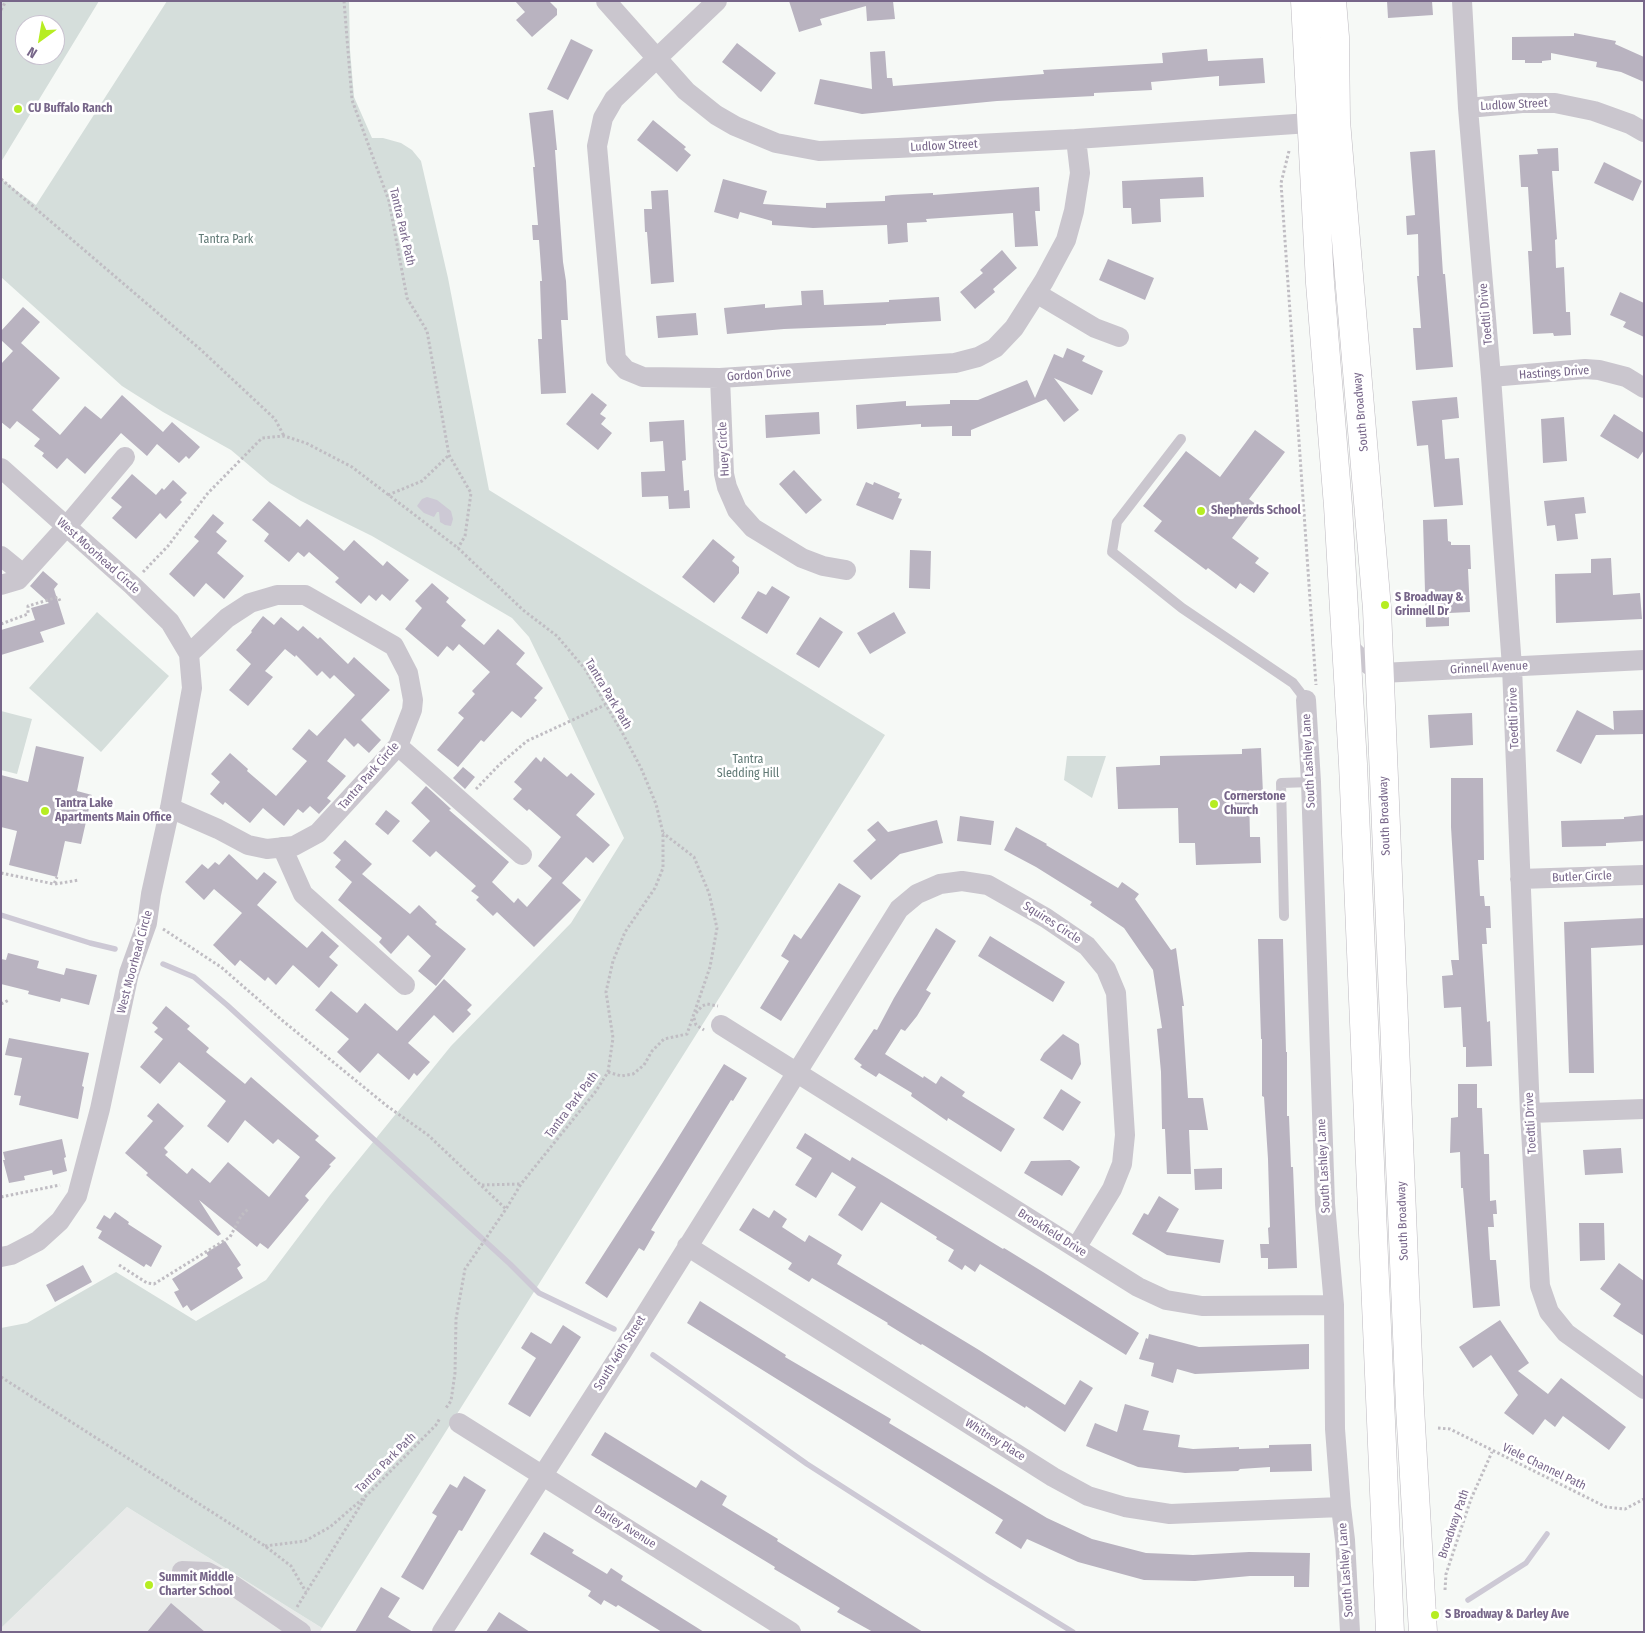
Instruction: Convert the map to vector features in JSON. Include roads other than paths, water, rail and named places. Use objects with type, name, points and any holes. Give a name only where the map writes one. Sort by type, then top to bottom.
[{"type":"highway","name":"South Broadway","points":[[1306,1],[1324,122],[1376,600],[1410,1407],[1423,1632]]},
{"type":"highway","name":"South Broadway","points":[[1332,1],[1335,37],[1324,122],[1320,283],[1338,506],[1353,764],[1390,1632]]},
{"type":"street","name":"Ludlow Street","points":[[606,1],[686,91],[716,115],[735,126],[776,143],[812,150],[892,149],[1076,139],[1324,122]]},
{"type":"street","points":[[656,58],[717,1]]},
{"type":"street","name":"Toedtli Drive","points":[[1462,1],[1468,108],[1491,377],[1512,667],[1530,1113],[1540,1286],[1549,1312],[1566,1333],[1644,1389]]},
{"type":"street","name":"Gordon Drive","points":[[656,58],[614,99],[603,118],[597,146],[616,359],[626,370],[643,377],[720,378],[954,363],[978,357],[996,348],[1014,328],[1066,240],[1074,211],[1080,173],[1076,139]]},
{"type":"street","name":"Ludlow Street","points":[[1468,108],[1555,102],[1594,111],[1630,124],[1644,132]]},
{"type":"street","points":[[1036,293],[1095,328],[1119,336]]},
{"type":"street","name":"Hastings Drive","points":[[1491,377],[1585,369],[1599,370],[1626,377],[1644,388]]},
{"type":"street","name":"Huey Circle","points":[[720,378],[724,474],[727,487],[737,510],[753,528],[802,558],[823,566],[846,570]]},
{"type":"street","points":[[1,585],[18,580],[24,574],[125,457]]},
{"type":"street","name":"West Moorhead Circle","points":[[1,468],[132,585],[170,622],[190,654],[192,688],[170,808],[151,894],[148,923],[129,973],[100,1109],[77,1196],[60,1221],[38,1241],[11,1255],[1,1257]]},
{"type":"street","points":[[1,556],[24,574]]},
{"type":"street","name":"Tantra Park Circle","points":[[170,808],[218,829],[248,845],[267,849],[294,846],[318,833],[398,746],[412,710],[413,700],[408,673],[394,646],[305,595],[277,595],[250,603],[227,618],[190,654]]},
{"type":"street","points":[[1346,644],[1361,660],[1380,673]]},
{"type":"street","name":"Grinnell Avenue","points":[[1380,673],[1644,660]]},
{"type":"street","name":"South Lashley Lane","points":[[1311,695],[1310,782],[1326,1204],[1334,1305],[1336,1429],[1350,1632]]},
{"type":"street","points":[[398,746],[522,855]]},
{"type":"street","points":[[282,847],[303,894],[405,985]]},
{"type":"street","name":"Butler Circle","points":[[1520,879],[1644,875]]},
{"type":"street","name":"Squires Circle","points":[[797,1073],[899,909],[917,894],[940,884],[962,881],[988,885],[1046,918],[1087,946],[1106,970],[1116,993],[1124,1135],[1122,1164],[1112,1189],[1076,1248]]},
{"type":"street","name":"Brookfield Drive","points":[[719,1016],[797,1073],[1076,1248],[1138,1286],[1166,1300],[1202,1306],[1334,1305]]},
{"type":"street","name":"South 46th Street","points":[[442,1632],[622,1352],[797,1073]]},
{"type":"street","points":[[1530,1113],[1644,1109]]},
{"type":"street","name":"Whitney Place","points":[[687,1246],[1053,1477],[1088,1496],[1125,1507],[1170,1514],[1341,1508]]},
{"type":"street","name":"Darley Avenue","points":[[449,1416],[791,1632]]},
{"type":"street","points":[[182,1571],[207,1572],[234,1586],[294,1625]]},
{"type":"lane","points":[[1181,439],[1117,522],[1112,552],[1182,608],[1311,695]]},
{"type":"lane","points":[[1284,916],[1281,783],[1310,782]]},
{"type":"waterway","points":[[1,915],[115,949]]},
{"type":"waterway","points":[[163,964],[194,977],[227,1005],[510,1264],[539,1293],[614,1329]]},
{"type":"waterway","points":[[653,1355],[807,1464],[1073,1632]]},
{"type":"waterway","points":[[1468,1600],[1526,1563],[1547,1534]]},
{"type":"place","name":"CU Buffalo Ranch","points":[[18,109]]},
{"type":"place","name":"Shepherds School","points":[[1201,511]]},
{"type":"place","name":"S Broadway & Grinnell Dr","points":[[1385,605]]},
{"type":"place","name":"Cornerstone Church","points":[[1214,804]]},
{"type":"place","name":"Tantra Lake Apartments Main Office","points":[[45,811]]},
{"type":"place","name":"Summit Middle Charter School","points":[[149,1585]]},
{"type":"place","name":"S Broadway & Darley Ave","points":[[1435,1615]]},
{"type":"park label","name":"Tantra Park","points":[[226,240]]},
{"type":"park label","name":"Tantra Sledding Hill","points":[[748,767]]}]
